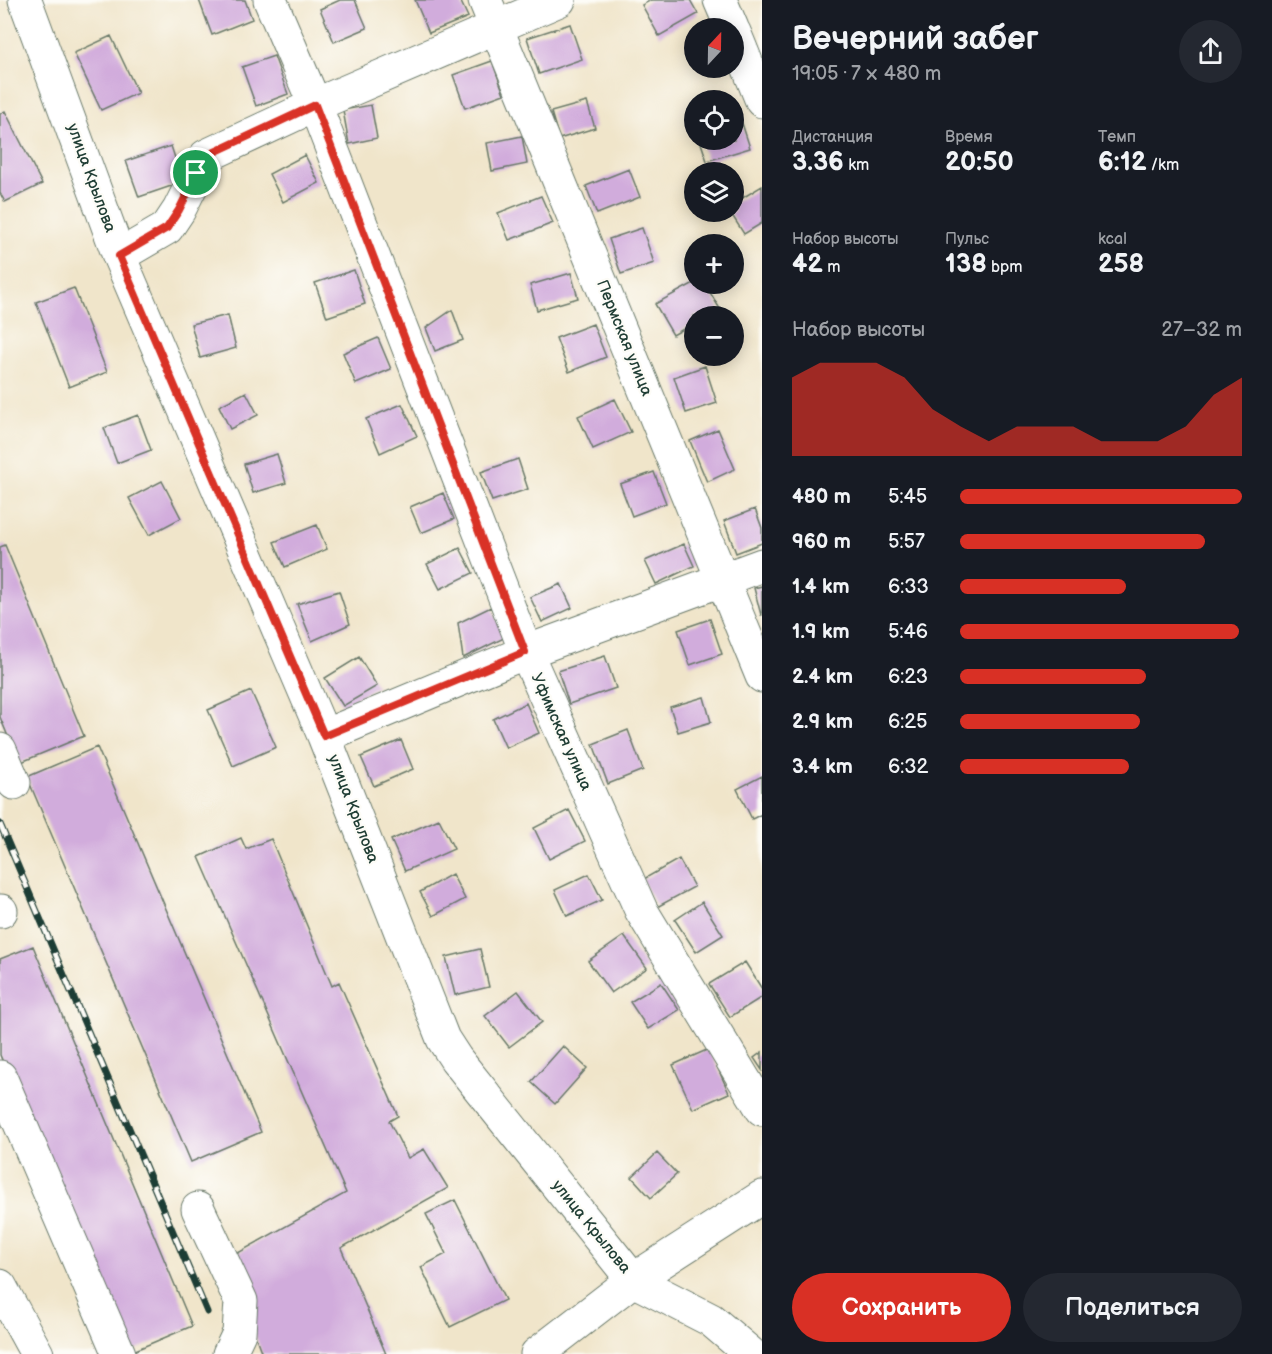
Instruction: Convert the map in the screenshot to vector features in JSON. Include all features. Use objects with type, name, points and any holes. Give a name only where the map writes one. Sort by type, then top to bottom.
[{"type":"street","name":"улица Крылова","points":[[25,0],[119,256],[324,736],[443,1039],[456,1059],[633,1280],[711,1320],[751,1354]]},
{"type":"street","name":"Уфимская улица","points":[[270,0],[315,105],[525,652],[641,910],[762,1109]]},
{"type":"street","points":[[119,256],[167,228],[179,210],[206,156],[315,105],[491,13],[559,0]]},
{"type":"street","points":[[720,0],[728,18]]},
{"type":"street","name":"Пермская улица","points":[[491,13],[762,676]]},
{"type":"street","points":[[744,57],[762,101]]},
{"type":"street","points":[[324,736],[525,652],[762,565]]},
{"type":"street","points":[[0,750],[15,783]]},
{"type":"street","points":[[0,1077],[119,1354]]},
{"type":"street","points":[[537,1354],[633,1280],[762,1197]]},
{"type":"street","points":[[198,1209],[241,1301],[239,1333],[229,1354]]},
{"type":"street","points":[[0,1286],[37,1354]]},
{"type":"building","points":[[199,0],[245,0],[252,19],[212,35]]},
{"type":"building","points":[[340,0],[355,0],[367,28],[334,42],[320,9]]},
{"type":"building","points":[[415,0],[460,0],[468,17],[429,33]]},
{"type":"building","points":[[651,0],[690,0],[698,14],[691,18],[684,18],[684,22],[659,36],[642,5]]},
{"type":"building","points":[[570,24],[582,59],[539,74],[527,38]]},
{"type":"building","points":[[111,36],[138,93],[101,110],[74,53]]},
{"type":"building","points":[[274,56],[288,94],[256,106],[242,67]]},
{"type":"building","points":[[492,61],[504,94],[465,108],[453,75]]},
{"type":"building","points":[[587,102],[595,128],[559,139],[551,112]]},
{"type":"building","points":[[371,105],[377,138],[349,144],[343,110]]},
{"type":"building","points":[[5,111],[42,184],[5,202],[0,193],[0,114]]},
{"type":"building","points":[[744,129],[750,148],[744,150]]},
{"type":"building","points":[[522,136],[527,164],[492,171],[487,143]]},
{"type":"building","points":[[171,146],[183,182],[139,197],[126,161]]},
{"type":"building","points":[[703,150],[743,150],[707,161]]},
{"type":"building","points":[[305,155],[319,183],[283,202],[269,174]]},
{"type":"building","points":[[629,169],[640,197],[597,214],[586,186]]},
{"type":"building","points":[[762,186],[762,223],[744,234],[736,222],[744,222],[744,197]]},
{"type":"building","points":[[541,196],[553,223],[509,240],[498,213]]},
{"type":"building","points":[[642,228],[654,263],[621,274],[609,239]]},
{"type":"building","points":[[354,270],[365,304],[327,317],[315,283]]},
{"type":"building","points":[[571,273],[578,298],[537,310],[530,285]]},
{"type":"building","points":[[74,288],[107,372],[69,387],[36,302]]},
{"type":"building","points":[[684,288],[684,294],[711,294],[718,306],[684,306],[684,329],[673,335],[655,304]]},
{"type":"building","points":[[452,310],[463,340],[435,351],[426,328]]},
{"type":"building","points":[[228,315],[236,348],[200,358],[191,324]]},
{"type":"building","points":[[593,324],[606,357],[569,372],[556,338]]},
{"type":"building","points":[[378,338],[391,369],[356,384],[343,353]]},
{"type":"building","points":[[705,366],[717,403],[686,413],[674,377]]},
{"type":"building","points":[[246,392],[258,415],[230,429],[219,406]]},
{"type":"building","points":[[615,399],[631,432],[593,449],[578,416]]},
{"type":"building","points":[[402,404],[417,436],[380,453],[366,419]]},
{"type":"building","points":[[138,415],[151,450],[117,463],[104,428]]},
{"type":"building","points":[[718,429],[735,469],[707,482],[690,441]]},
{"type":"building","points":[[277,454],[286,483],[253,493],[244,464]]},
{"type":"building","points":[[518,459],[528,489],[492,501],[481,472]]},
{"type":"building","points":[[654,472],[666,503],[632,516],[620,484]]},
{"type":"building","points":[[162,481],[181,518],[149,535],[129,498]]},
{"type":"building","points":[[443,493],[454,519],[421,533],[410,507]]},
{"type":"building","points":[[755,509],[762,528],[762,543],[736,553],[724,521]]},
{"type":"building","points":[[317,525],[327,549],[285,567],[274,542]]},
{"type":"building","points":[[684,544],[694,566],[656,584],[645,561]]},
{"type":"building","points":[[5,545],[84,736],[19,763],[0,717],[0,547]]},
{"type":"building","points":[[460,548],[473,573],[440,589],[427,564]]},
{"type":"building","points":[[561,584],[572,608],[542,622],[530,597]]},
{"type":"building","points":[[762,586],[762,615],[761,615],[754,588]]},
{"type":"building","points":[[339,591],[350,624],[312,641],[297,604]]},
{"type":"building","points":[[491,607],[506,637],[463,658],[458,623]]},
{"type":"building","points":[[710,619],[722,654],[690,665],[678,630]]},
{"type":"building","points":[[605,656],[616,688],[569,704],[558,671]]},
{"type":"building","points":[[359,657],[377,686],[343,706],[325,678]]},
{"type":"building","points":[[251,691],[276,747],[233,766],[208,710]]},
{"type":"building","points":[[704,697],[711,722],[678,732],[670,707]]},
{"type":"building","points":[[526,703],[539,733],[506,748],[493,719]]},
{"type":"building","points":[[628,730],[643,770],[608,784],[593,744]]},
{"type":"building","points":[[401,740],[413,769],[374,786],[361,757]]},
{"type":"building","points":[[97,747],[261,1132],[191,1162],[27,777]]},
{"type":"building","points":[[762,776],[762,814],[752,819],[737,789]]},
{"type":"building","points":[[569,810],[585,841],[549,859],[534,828]]},
{"type":"building","points":[[439,819],[454,849],[405,871],[391,840]]},
{"type":"building","points":[[241,838],[246,849],[271,839],[332,986],[339,982],[398,1116],[389,1121],[408,1158],[424,1149],[448,1188],[341,1248],[386,1354],[262,1354],[227,1259],[346,1193],[199,857]]},
{"type":"building","points":[[679,859],[694,887],[657,907],[642,880]]},
{"type":"building","points":[[452,874],[465,899],[433,916],[420,892]]},
{"type":"building","points":[[589,874],[602,900],[567,916],[555,890]]},
{"type":"building","points":[[702,902],[723,935],[696,952],[675,920]]},
{"type":"building","points":[[624,936],[647,968],[611,993],[588,961]]},
{"type":"building","points":[[33,946],[192,1326],[126,1354],[0,1055],[0,959]]},
{"type":"building","points":[[480,949],[489,987],[455,995],[446,957]]},
{"type":"building","points":[[745,962],[762,989],[762,997],[730,1017],[709,984]]},
{"type":"building","points":[[661,983],[679,1010],[648,1029],[630,1002]]},
{"type":"building","points":[[518,991],[542,1022],[509,1047],[485,1016]]},
{"type":"building","points":[[563,1046],[587,1068],[555,1104],[531,1082]]},
{"type":"building","points":[[709,1049],[729,1093],[693,1109],[673,1065]]},
{"type":"building","points":[[762,1052],[762,1070],[754,1058]]},
{"type":"building","points":[[657,1153],[677,1174],[651,1198],[632,1177]]},
{"type":"building","points":[[455,1200],[505,1300],[450,1327],[421,1267],[446,1254],[426,1214]]},
{"type":"railway","points":[[0,824],[207,1312]]},
{"type":"route","points":[[315,105],[525,652],[324,736],[119,256],[167,228],[179,210],[196,173],[206,156],[315,105]]}]
